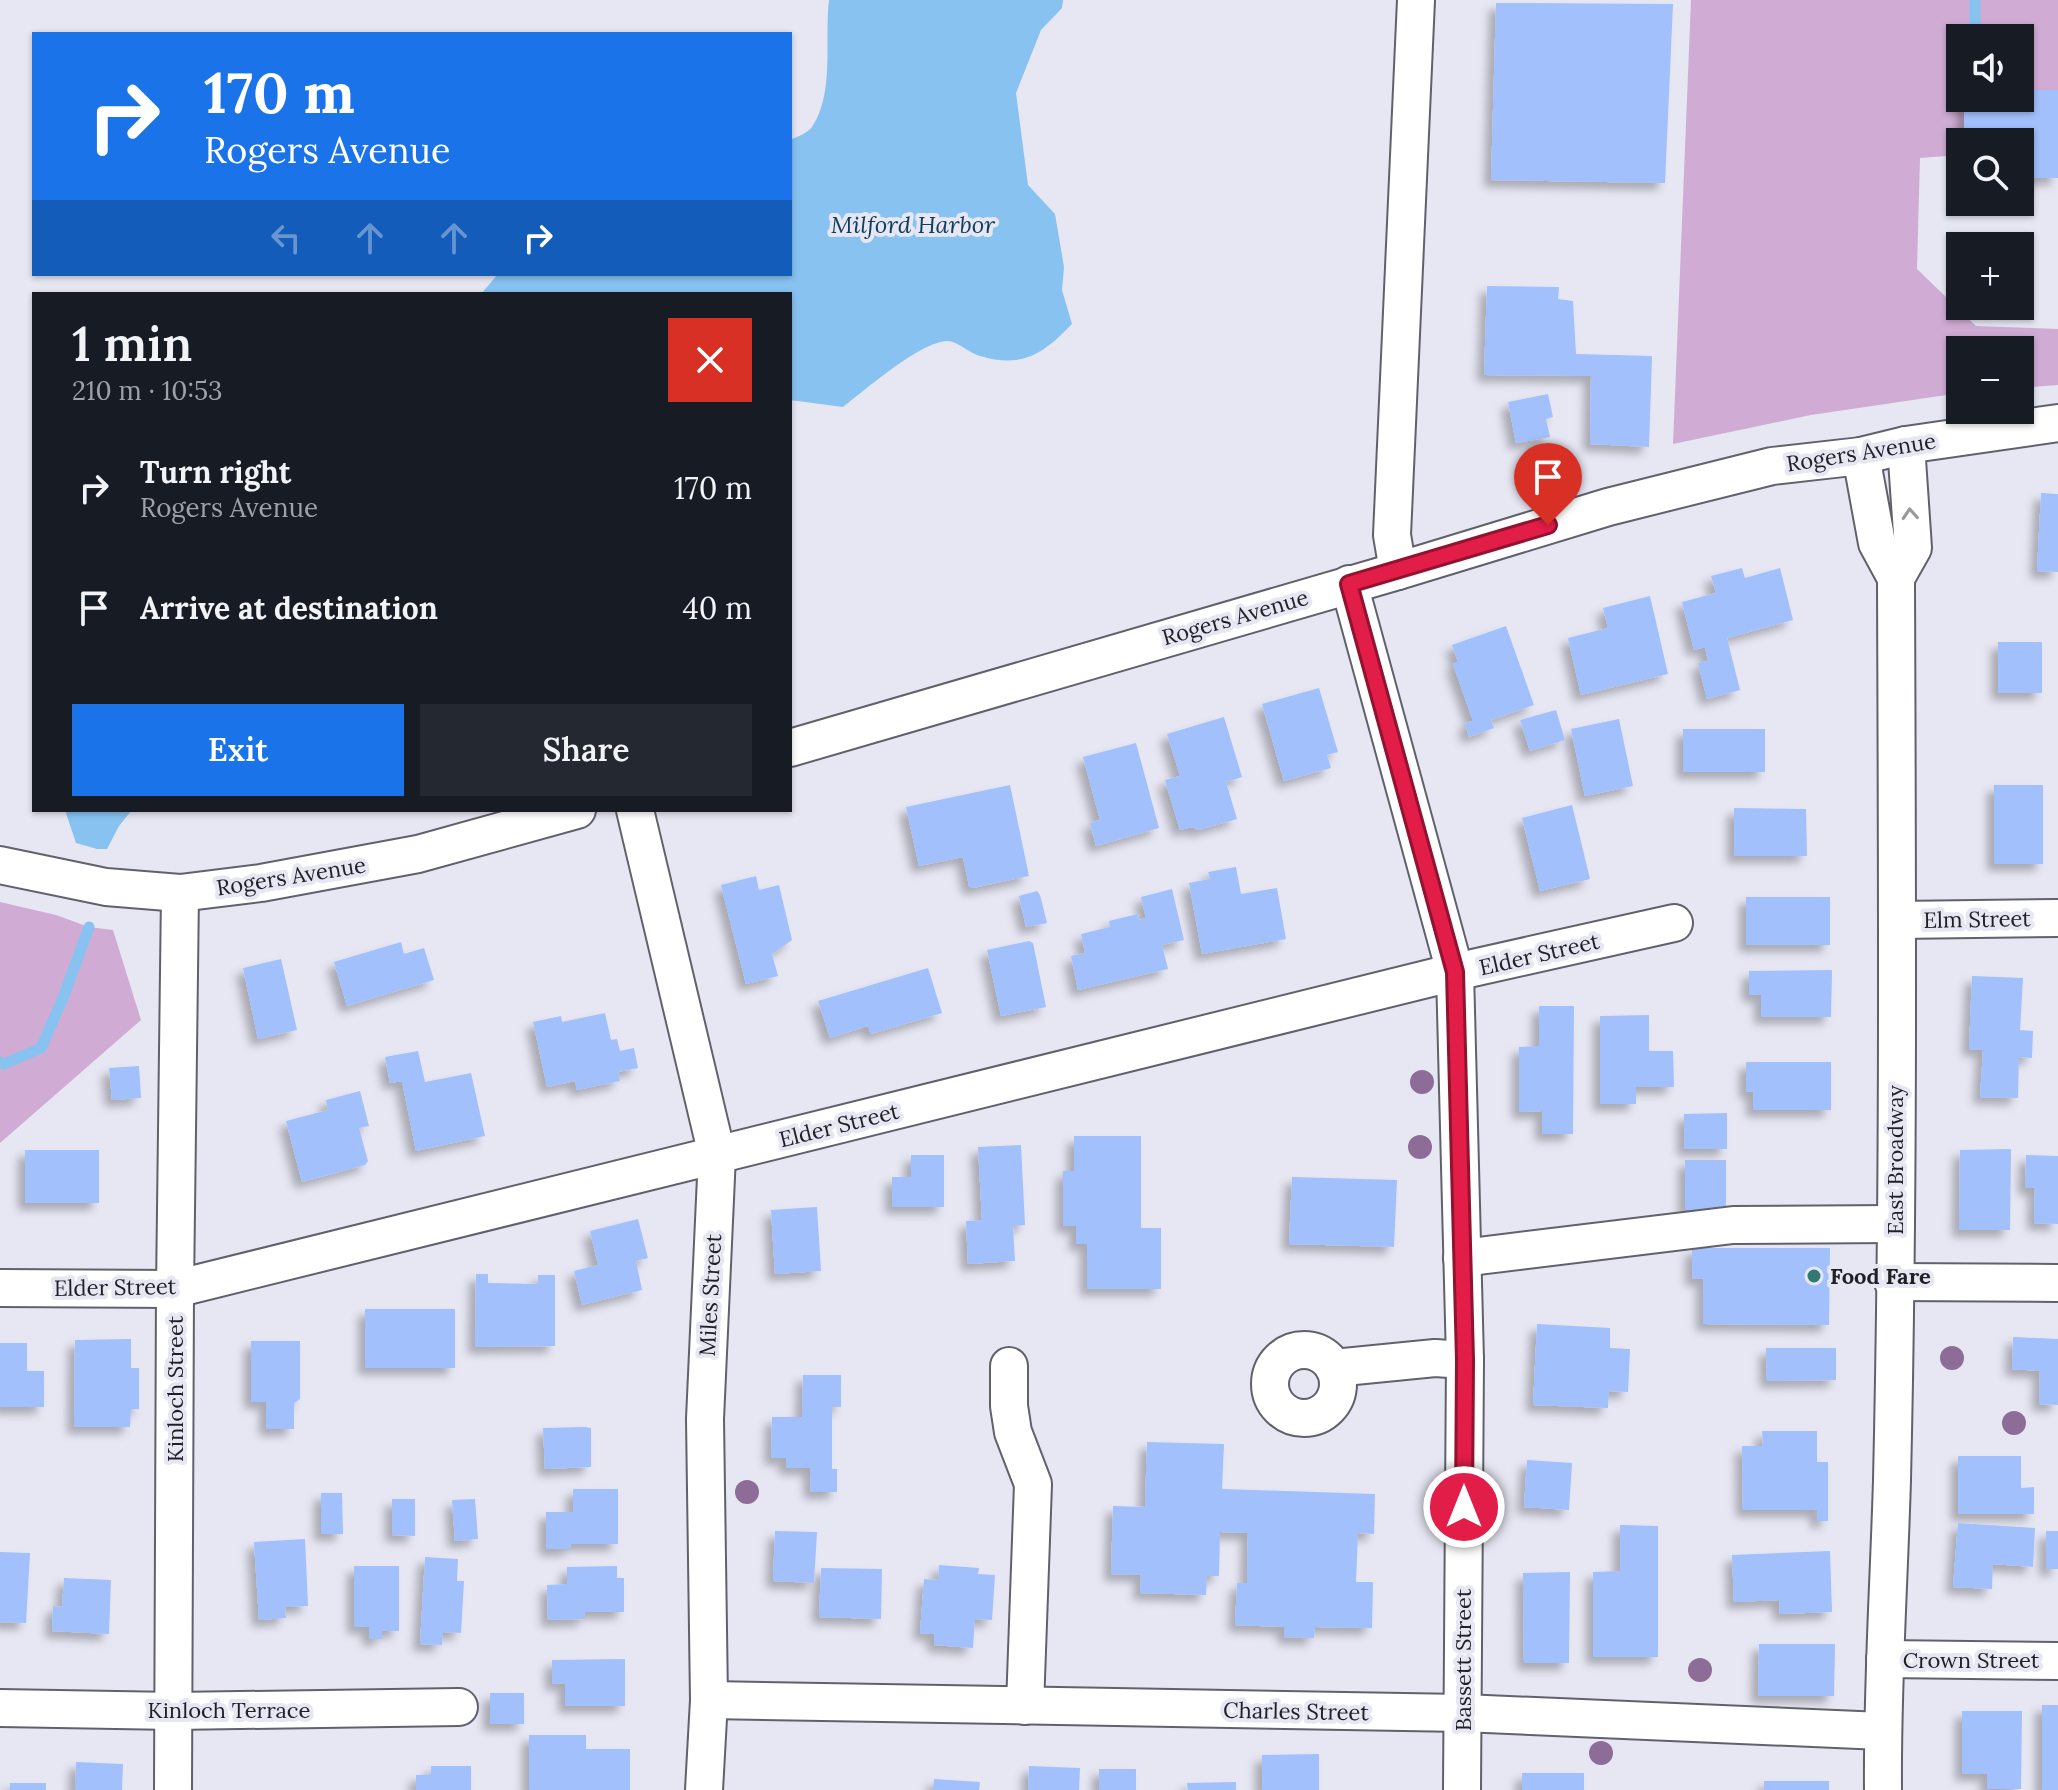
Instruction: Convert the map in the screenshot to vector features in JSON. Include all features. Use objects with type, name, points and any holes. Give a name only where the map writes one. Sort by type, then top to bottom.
[{"type":"street","points":[[1398,571],[1392,535],[1416,0]]},
{"type":"street","name":"Rogers Avenue","points":[[792,747],[1608,507],[1772,466],[1861,456],[1906,445],[2058,423]]},
{"type":"street","name":"East Broadway","points":[[1896,578],[1913,548],[1906,445]]},
{"type":"street","name":"East Broadway","points":[[1861,456],[1877,543],[1896,578],[1895,1224],[1892,1479],[1882,1731],[1883,1790]]},
{"type":"street","name":"Bassett Street","points":[[1349,584],[1455,972],[1465,1360],[1462,1790]]},
{"type":"street","name":"Rogers Avenue","points":[[0,865],[106,887],[180,893],[261,883],[418,854],[570,812]]},
{"type":"street","name":"Miles Street","points":[[635,812],[717,1155],[705,1419],[709,1700],[704,1790]]},
{"type":"street","name":"Kinloch Street","points":[[173,1790],[180,893]]},
{"type":"street","name":"Elm Street","points":[[1897,920],[2058,918]]},
{"type":"street","name":"Elder Street","points":[[0,1288],[175,1289],[1455,972],[1674,923]]},
{"type":"street","points":[[1462,1258],[1733,1225],[1895,1224]]},
{"type":"street","points":[[1893,1282],[2058,1283]]},
{"type":"street","points":[[1334,1368],[1435,1358],[1465,1360]]},
{"type":"street","points":[[1009,1366],[1009,1406],[1013,1432],[1033,1484],[1025,1706]]},
{"type":"street","name":"Crown Street","points":[[1885,1659],[2058,1661]]},
{"type":"street","name":"Charles Street","points":[[709,1700],[1463,1713],[1882,1731]]},
{"type":"street","name":"Kinloch Terrace","points":[[0,1708],[174,1711],[459,1707]]},
{"type":"shaded area","points":[[1691,0],[2058,0],[2058,90],[2034,90],[2034,24],[1946,24],[1946,112],[1964,112],[1964,128],[1946,128],[1946,156],[1920,158],[1917,269],[1946,297],[1946,320],[1970,320],[1976,326],[2058,329],[2058,385],[2034,387],[2034,336],[1946,336],[1946,395],[1811,415],[1673,444]]},
{"type":"shaded area","points":[[0,902],[56,915],[89,927],[113,930],[141,1020],[0,1143]]},
{"type":"water","name":"Milford Harbor","points":[[829,0],[1063,0],[1062,8],[1041,30],[1016,93],[1028,185],[1055,214],[1064,267],[1062,290],[1072,324],[1052,343],[1032,356],[1009,361],[980,356],[947,341],[936,343],[893,368],[843,407],[792,400],[792,292],[483,292],[496,276],[792,276],[792,139],[812,127],[824,98]]},
{"type":"water","points":[[66,812],[130,812],[107,849],[76,843]]},
{"type":"building","points":[[1496,3],[1673,4],[1665,183],[1491,180]]},
{"type":"building","points":[[2034,90],[2058,90],[2058,178],[2034,178],[2034,128],[1964,128],[1964,112],[2034,112]]},
{"type":"building","points":[[1487,286],[1559,287],[1558,299],[1573,301],[1576,354],[1652,356],[1649,447],[1590,444],[1591,376],[1484,375]]},
{"type":"building","points":[[1548,394],[1553,417],[1546,419],[1550,437],[1516,443],[1508,402]]},
{"type":"building","points":[[2041,493],[2058,494],[2058,572],[2037,571]]},
{"type":"building","points":[[1742,568],[1745,578],[1780,568],[1793,620],[1727,638],[1740,690],[1707,699],[1698,663],[1708,661],[1705,647],[1694,650],[1682,602],[1716,593],[1711,576]]},
{"type":"building","points":[[1650,596],[1668,674],[1581,695],[1568,638],[1608,628],[1603,608]]},
{"type":"building","points":[[1506,626],[1534,705],[1491,720],[1494,728],[1469,737],[1465,723],[1473,721],[1453,664],[1458,662],[1452,645]]},
{"type":"building","points":[[1998,642],[2042,642],[2042,693],[1998,693]]},
{"type":"building","points":[[1319,688],[1338,752],[1327,755],[1331,768],[1284,781],[1262,704]]},
{"type":"building","points":[[1556,710],[1565,740],[1530,751],[1520,720]]},
{"type":"building","points":[[1224,717],[1242,777],[1226,782],[1237,819],[1198,830],[1192,827],[1180,830],[1165,780],[1180,776],[1167,734]]},
{"type":"building","points":[[1619,719],[1633,786],[1585,796],[1571,729]]},
{"type":"building","points":[[1683,729],[1765,729],[1765,772],[1683,772]]},
{"type":"building","points":[[1136,743],[1159,828],[1096,846],[1090,823],[1100,820],[1083,757]]},
{"type":"building","points":[[1010,785],[1029,876],[973,888],[969,886],[963,857],[919,866],[906,807]]},
{"type":"building","points":[[1994,785],[2043,785],[2043,864],[1994,864]]},
{"type":"building","points":[[1572,805],[1590,879],[1540,891],[1522,818]]},
{"type":"building","points":[[1734,808],[1806,809],[1807,856],[1734,856]]},
{"type":"building","points":[[1236,867],[1241,894],[1277,888],[1286,939],[1202,954],[1189,883],[1210,879],[1208,872]]},
{"type":"building","points":[[756,876],[759,890],[779,885],[792,940],[772,954],[778,976],[746,984],[721,885]]},
{"type":"building","points":[[1172,889],[1184,940],[1162,945],[1168,969],[1078,990],[1071,956],[1085,953],[1081,934],[1110,927],[1109,921],[1138,914],[1139,920],[1146,918],[1141,897]]},
{"type":"building","points":[[1037,891],[1047,923],[1026,927],[1019,896]]},
{"type":"building","points":[[1746,897],[1830,897],[1830,945],[1746,945]]},
{"type":"building","points":[[1029,941],[1033,943],[1046,1007],[1001,1016],[987,950]]},
{"type":"building","points":[[401,942],[404,954],[424,948],[434,980],[347,1006],[334,962]]},
{"type":"building","points":[[281,959],[297,1030],[258,1039],[243,968]]},
{"type":"building","points":[[928,968],[942,1013],[871,1034],[868,1026],[830,1038],[818,1001]]},
{"type":"building","points":[[1832,970],[1831,1017],[1761,1017],[1761,995],[1749,995],[1749,971]]},
{"type":"building","points":[[1972,976],[2023,978],[2020,1030],[2033,1031],[2032,1058],[2019,1057],[2018,1098],[1980,1097],[1983,1050],[1969,1049]]},
{"type":"building","points":[[1539,1006],[1574,1006],[1573,1134],[1542,1134],[1542,1111],[1519,1112],[1519,1047],[1539,1046]]},
{"type":"building","points":[[605,1013],[611,1040],[617,1039],[620,1051],[634,1048],[638,1068],[618,1072],[620,1081],[577,1090],[575,1081],[547,1087],[533,1022],[561,1016],[562,1022]]},
{"type":"building","points":[[1649,1015],[1649,1051],[1673,1051],[1674,1087],[1636,1087],[1636,1104],[1600,1104],[1600,1016]]},
{"type":"building","points":[[418,1051],[425,1082],[471,1073],[485,1136],[416,1151],[402,1081],[390,1083],[385,1057]]},
{"type":"building","points":[[1746,1062],[1831,1062],[1831,1110],[1753,1110],[1753,1091],[1746,1092]]},
{"type":"building","points":[[139,1066],[141,1098],[112,1100],[109,1068]]},
{"type":"building","points":[[360,1091],[369,1126],[359,1128],[368,1161],[365,1165],[302,1182],[286,1121],[328,1110],[326,1100]]},
{"type":"building","points":[[1727,1113],[1727,1149],[1684,1149],[1684,1114]]},
{"type":"building","points":[[1074,1136],[1141,1136],[1141,1228],[1161,1228],[1161,1289],[1087,1289],[1087,1244],[1076,1244],[1076,1226],[1063,1226],[1063,1171],[1074,1171]]},
{"type":"building","points":[[1021,1145],[1025,1225],[1013,1226],[1015,1261],[968,1264],[966,1221],[982,1220],[978,1147]]},
{"type":"building","points":[[2011,1149],[2010,1230],[1959,1230],[1960,1150]]},
{"type":"building","points":[[25,1150],[99,1150],[99,1203],[25,1203]]},
{"type":"building","points":[[911,1155],[944,1155],[944,1207],[892,1207],[892,1177],[911,1177]]},
{"type":"building","points":[[2026,1155],[2058,1156],[2058,1224],[2034,1223],[2035,1188],[2025,1188]]},
{"type":"building","points":[[1685,1160],[1726,1160],[1726,1210],[1685,1210]]},
{"type":"building","points":[[1292,1177],[1397,1180],[1394,1247],[1289,1244]]},
{"type":"building","points":[[817,1207],[821,1271],[775,1274],[771,1210]]},
{"type":"building","points":[[638,1219],[648,1258],[636,1261],[642,1290],[582,1305],[574,1271],[598,1265],[590,1231]]},
{"type":"building","points":[[1692,1248],[1830,1248],[1829,1325],[1703,1324],[1703,1279],[1692,1279]]},
{"type":"building","points":[[476,1274],[488,1274],[488,1283],[538,1284],[538,1275],[555,1275],[555,1346],[475,1347]]},
{"type":"building","points":[[365,1309],[455,1309],[455,1368],[365,1368]]},
{"type":"building","points":[[1537,1324],[1610,1328],[1610,1348],[1630,1349],[1628,1392],[1609,1391],[1608,1408],[1533,1405]]},
{"type":"building","points":[[2013,1337],[2058,1339],[2058,1405],[2039,1404],[2040,1371],[2012,1369]]},
{"type":"building","points":[[131,1339],[131,1368],[139,1368],[139,1409],[131,1409],[130,1427],[74,1427],[75,1340]]},
{"type":"building","points":[[251,1341],[300,1341],[300,1399],[294,1403],[294,1429],[266,1429],[266,1402],[251,1402]]},
{"type":"building","points":[[0,1343],[27,1343],[27,1371],[44,1371],[44,1407],[0,1407]]},
{"type":"building","points":[[1766,1348],[1836,1348],[1836,1380],[1767,1381]]},
{"type":"building","points":[[803,1375],[841,1375],[841,1407],[832,1407],[832,1469],[837,1469],[837,1492],[811,1492],[810,1468],[786,1468],[786,1458],[771,1458],[772,1417],[802,1417]]},
{"type":"building","points":[[543,1428],[591,1428],[591,1467],[545,1469]]},
{"type":"building","points":[[1762,1431],[1817,1431],[1817,1462],[1828,1462],[1828,1521],[1817,1521],[1817,1510],[1743,1510],[1742,1446],[1763,1446]]},
{"type":"building","points":[[1147,1442],[1224,1444],[1222,1489],[1375,1494],[1374,1534],[1358,1533],[1356,1582],[1373,1582],[1372,1628],[1315,1627],[1314,1638],[1284,1637],[1284,1627],[1235,1625],[1237,1583],[1247,1583],[1248,1533],[1220,1532],[1219,1576],[1207,1576],[1206,1595],[1140,1593],[1141,1575],[1111,1574],[1113,1506],[1145,1507]]},
{"type":"building","points":[[1958,1456],[2021,1456],[2021,1488],[2034,1487],[2034,1514],[1958,1514]]},
{"type":"building","points":[[1527,1460],[1572,1463],[1569,1510],[1524,1507]]},
{"type":"building","points":[[573,1489],[618,1489],[618,1544],[570,1544],[571,1549],[546,1549],[546,1512],[573,1512]]},
{"type":"building","points":[[321,1493],[342,1493],[343,1534],[321,1534]]},
{"type":"building","points":[[392,1499],[415,1499],[415,1536],[392,1535]]},
{"type":"building","points":[[475,1499],[478,1539],[455,1541],[452,1500]]},
{"type":"building","points":[[1958,1523],[2035,1528],[2033,1567],[1993,1564],[1992,1589],[1953,1587]]},
{"type":"building","points":[[1620,1525],[1658,1526],[1658,1657],[1593,1657],[1593,1572],[1620,1571]]},
{"type":"building","points":[[775,1531],[817,1532],[814,1583],[773,1581]]},
{"type":"building","points":[[2046,1531],[2058,1531],[2058,1569],[2046,1569]]},
{"type":"building","points":[[305,1539],[308,1606],[285,1607],[286,1618],[259,1620],[254,1542]]},
{"type":"building","points":[[1830,1551],[1832,1612],[1780,1614],[1779,1600],[1734,1602],[1732,1555]]},
{"type":"building","points":[[0,1552],[30,1553],[26,1623],[0,1622]]},
{"type":"building","points":[[425,1557],[458,1559],[457,1581],[464,1581],[461,1633],[443,1632],[442,1645],[420,1644]]},
{"type":"building","points":[[939,1565],[979,1568],[978,1574],[995,1575],[992,1620],[975,1619],[973,1648],[934,1645],[934,1634],[920,1633],[924,1579],[938,1580]]},
{"type":"building","points":[[354,1566],[399,1566],[399,1631],[382,1631],[382,1639],[369,1639],[369,1627],[354,1627]]},
{"type":"building","points":[[617,1566],[617,1578],[624,1578],[624,1612],[585,1612],[585,1619],[548,1620],[547,1585],[567,1584],[567,1567]]},
{"type":"building","points":[[821,1568],[882,1569],[881,1619],[819,1617]]},
{"type":"building","points":[[1570,1572],[1569,1663],[1524,1663],[1523,1573]]},
{"type":"building","points":[[64,1578],[111,1580],[109,1634],[52,1631],[53,1606],[62,1607]]},
{"type":"building","points":[[1759,1644],[1835,1644],[1834,1696],[1758,1696]]},
{"type":"building","points":[[625,1659],[625,1706],[565,1706],[565,1683],[552,1684],[552,1660]]},
{"type":"building","points":[[490,1693],[524,1693],[524,1724],[490,1724]]},
{"type":"building","points":[[2042,1705],[2058,1705],[2058,1790],[2042,1790]]},
{"type":"building","points":[[1962,1711],[2022,1711],[2021,1789],[1987,1789],[1987,1774],[1962,1774]]},
{"type":"building","points":[[529,1735],[586,1735],[586,1749],[630,1749],[630,1790],[529,1790]]},
{"type":"building","points":[[1319,1754],[1319,1790],[1262,1790],[1262,1755]]},
{"type":"building","points":[[76,1762],[123,1764],[122,1790],[75,1790]]},
{"type":"building","points":[[431,1766],[471,1766],[471,1790],[416,1790],[416,1775],[431,1775]]},
{"type":"building","points":[[1029,1766],[1080,1768],[1079,1790],[1028,1790]]},
{"type":"building","points":[[1099,1769],[1136,1769],[1136,1790],[1099,1790]]},
{"type":"building","points":[[1522,1773],[1584,1773],[1584,1790],[1522,1790]]},
{"type":"building","points":[[934,1779],[980,1782],[979,1790],[933,1790]]},
{"type":"building","points":[[1764,1781],[1829,1781],[1829,1790],[1764,1790]]},
{"type":"building","points":[[1236,1782],[1236,1790],[1188,1790],[1187,1783]]},
{"type":"building","points":[[10,1783],[46,1783],[46,1790],[10,1790]]},
{"type":"waterway","points":[[1975,0],[1975,24]]},
{"type":"waterway","points":[[0,1062],[4,1064],[41,1048],[89,927]]},
{"type":"place","name":"Food Fare","points":[[1814,1276]]},
{"type":"route","points":[[1464,1507],[1465,1360],[1455,972],[1349,584],[1548,525]]}]
